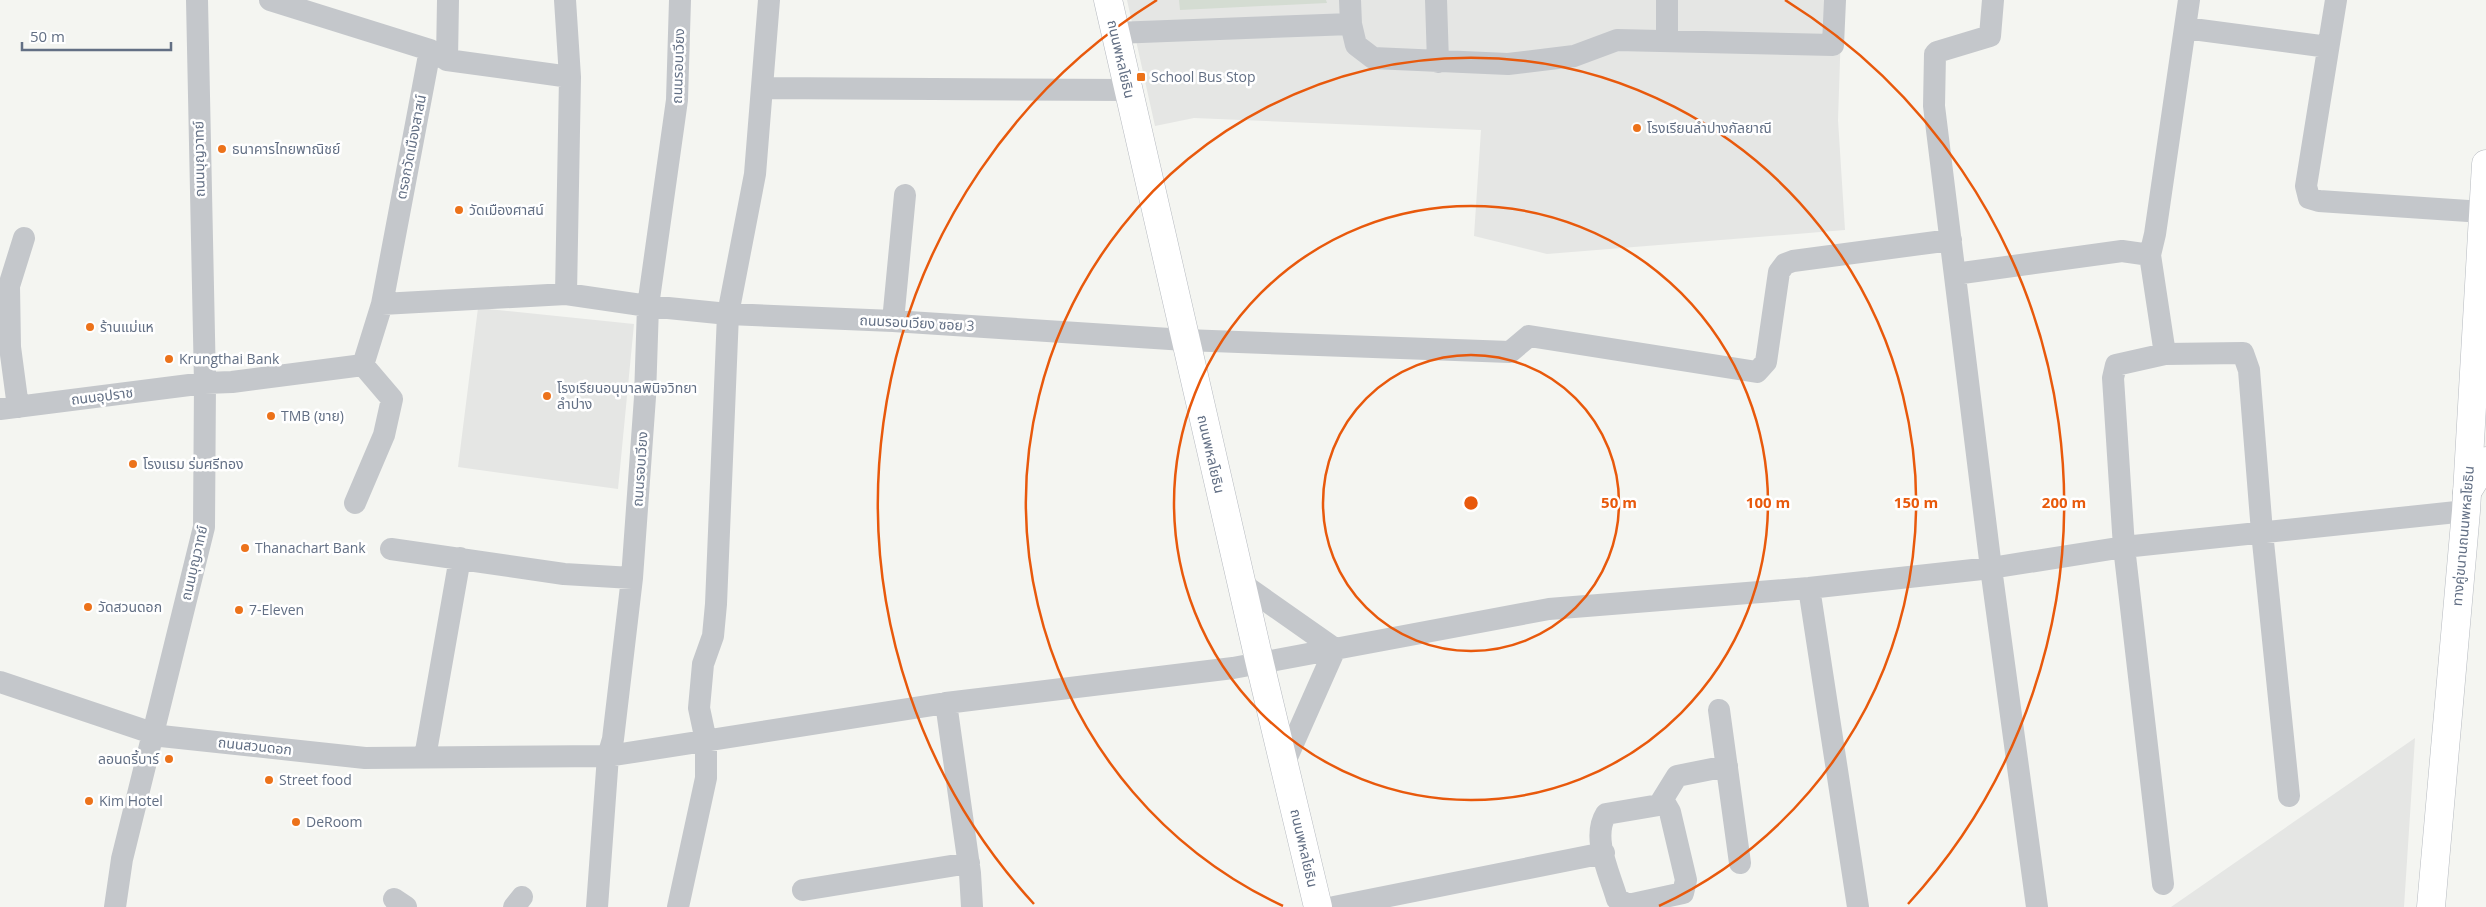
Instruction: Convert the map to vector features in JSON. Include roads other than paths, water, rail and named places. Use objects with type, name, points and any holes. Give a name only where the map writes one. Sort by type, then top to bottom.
[{"type":"main road","name":"ถนนพหลโยธิน","points":[[1108,0],[1241,583],[1318,907]]},
{"type":"main road","name":"ทางคู่ขนานถนนพหลโยธิน","points":[[2431,907],[2467,501],[2486,164]]},
{"type":"main road","points":[[2467,501],[2486,461]]},
{"type":"street","name":"ถนนบุญวาทย์","points":[[115,907],[122,859],[204,527],[205,382],[197,0]]},
{"type":"street","points":[[270,0],[438,55],[570,78]]},
{"type":"street","name":"ตรอกวัดเมืองสาสน์","points":[[363,364],[382,304],[438,55],[448,0]]},
{"type":"street","points":[[565,0],[570,78],[566,294]]},
{"type":"street","name":"ถนนรอบเวียง","points":[[597,907],[608,756],[613,739],[632,578],[645,397],[648,306],[677,100],[680,0]]},
{"type":"street","points":[[678,907],[706,778],[706,741],[700,708],[703,664],[713,636],[716,604],[728,314],[755,174],[769,0]]},
{"type":"street","points":[[1350,0],[1351,24],[1356,45],[1372,58],[1508,64],[1574,56],[1617,40],[1833,45],[1835,0]]},
{"type":"street","points":[[1436,0],[1438,62]]},
{"type":"street","points":[[1667,0],[1668,41]]},
{"type":"street","points":[[1993,0],[1990,36],[1937,52],[1934,59],[1934,106],[2037,907]]},
{"type":"street","points":[[2166,354],[2150,255],[2157,224],[2189,0]]},
{"type":"street","points":[[2336,0],[2336,11],[2328,47],[2306,186],[2310,198],[2319,201],[2483,212]]},
{"type":"street","points":[[1115,33],[1351,24]]},
{"type":"street","points":[[2185,28],[2328,47]]},
{"type":"street","points":[[762,88],[1128,90]]},
{"type":"street","points":[[893,321],[905,195]]},
{"type":"street","points":[[9,408],[10,286],[24,238]]},
{"type":"street","name":"ถนนรอบเวียง ซอย 3","points":[[382,304],[566,294],[648,306],[728,314],[893,321],[1185,340],[1510,352],[1528,336],[1757,372],[1766,362],[1779,272],[1785,264],[1793,261],[1951,240]]},
{"type":"street","points":[[1956,274],[2122,251],[2150,255]]},
{"type":"street","points":[[2163,884],[2124,547],[2113,378],[2116,365],[2166,354],[2243,353],[2250,370],[2262,532],[2289,796]]},
{"type":"street","points":[[205,382],[232,382],[363,364],[392,399],[384,435],[355,504]]},
{"type":"street","name":"ถนนอุปราช","points":[[9,408],[205,382]]},
{"type":"street","name":"ถนนสวนดอก","points":[[0,682],[153,734],[365,758],[608,756],[946,703],[1260,664],[1548,609],[1809,588],[1992,568],[2124,547],[2262,532],[2467,501]]},
{"type":"street","points":[[391,549],[564,574],[632,578]]},
{"type":"street","points":[[425,757],[460,558]]},
{"type":"street","points":[[1241,583],[1334,649],[1284,764]]},
{"type":"street","points":[[1809,588],[1858,907]]},
{"type":"street","points":[[946,703],[969,864],[972,907]]},
{"type":"street","points":[[1719,710],[1740,863]]},
{"type":"street","points":[[1659,805],[1677,776],[1726,766]]},
{"type":"street","points":[[1659,805],[1666,805],[1670,812],[1686,880],[1683,893],[1628,905],[1622,903],[1617,899],[1604,853],[1600,834],[1601,823],[1606,814],[1659,805]]},
{"type":"street","points":[[1334,907],[1604,853]]},
{"type":"street","points":[[803,890],[969,864]]},
{"type":"place","name":"School Bus Stop","points":[[1141,77]]},
{"type":"place","name":"โรงเรียนลำปางกัลยาณี","points":[[1637,128]]},
{"type":"place","name":"ธนาคารไทยพาณิชย์","points":[[222,149]]},
{"type":"place","name":"วัดเมืองศาสน์","points":[[459,210]]},
{"type":"place","name":"ร้านแม่แห","points":[[90,327]]},
{"type":"place","name":"Krungthai Bank","points":[[169,359]]},
{"type":"place","name":"โรงเรียนอนุบาลพินิจวิทยา ลำปาง","points":[[547,396]]},
{"type":"place","name":"TMB (ขาย)","points":[[271,416]]},
{"type":"place","name":"โรงแรม ร่มศรีทอง","points":[[133,464]]},
{"type":"place","name":"Thanachart Bank","points":[[245,548]]},
{"type":"place","name":"วัดสวนดอก","points":[[88,607]]},
{"type":"place","name":"7-Eleven","points":[[239,610]]},
{"type":"place","name":"ลอนดรี้บาร์","points":[[169,759]]},
{"type":"place","name":"Street food","points":[[269,780]]},
{"type":"place","name":"Kim Hotel","points":[[89,801]]},
{"type":"place","name":"DeRoom","points":[[296,822]]}]
